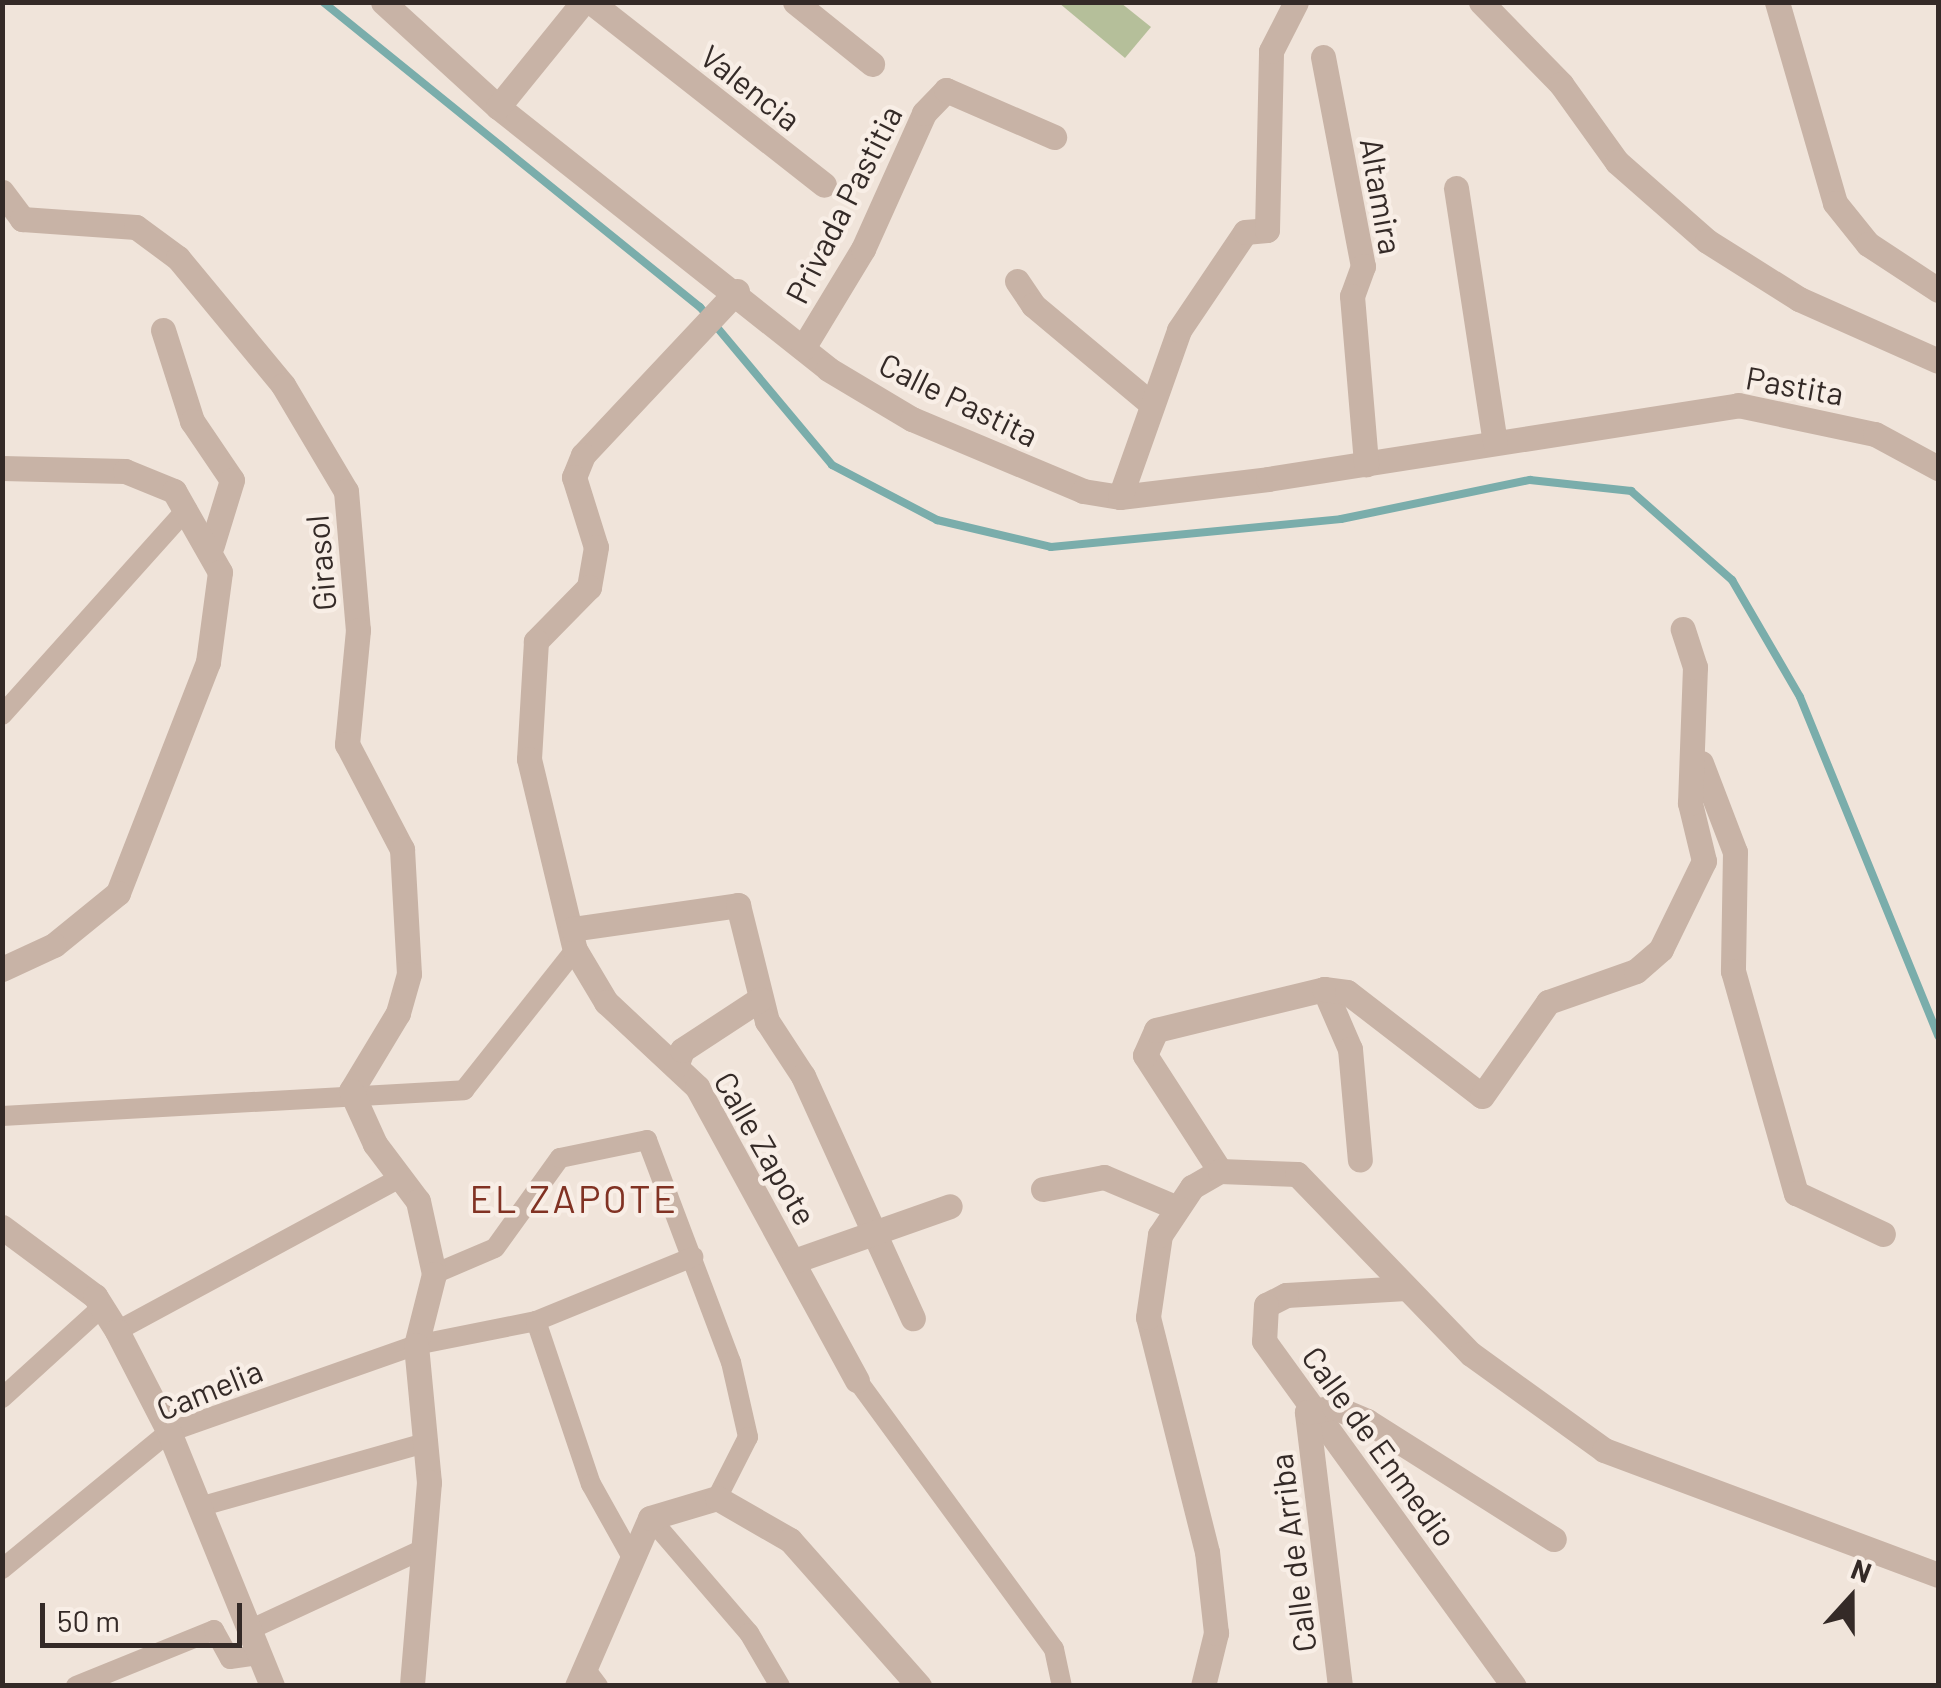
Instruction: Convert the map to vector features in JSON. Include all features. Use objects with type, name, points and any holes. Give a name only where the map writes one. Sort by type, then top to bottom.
[{"type":"street","name":"Calle Pastita","points":[[383,2],[498,107],[803,348],[912,420],[1083,492],[1120,497],[1633,424]]},
{"type":"street","points":[[498,107],[583,2]]},
{"type":"street","name":"Valencia","points":[[591,2],[824,185]]},
{"type":"street","points":[[796,2],[872,64]]},
{"type":"street","points":[[1120,497],[1148,401],[1215,272],[1246,232],[1268,230],[1271,51],[1296,2]]},
{"type":"street","points":[[1481,2],[1561,84],[1617,162],[1707,241],[1800,299],[1938,361]]},
{"type":"street","points":[[1776,2],[1836,203],[1868,244],[1938,290]]},
{"type":"street","name":"Altamira","points":[[1323,57],[1363,266],[1352,296],[1366,464]]},
{"type":"street","name":"Privada Pastitia","points":[[803,348],[864,249],[924,113],[946,90],[1054,136]]},
{"type":"street","points":[[1456,188],[1495,442]]},
{"type":"street","name":"Girasol","points":[[2,192],[22,219],[136,227],[178,258],[283,385],[346,491],[358,630],[346,744],[402,848],[409,974],[398,1013],[351,1091]]},
{"type":"street","points":[[1017,280],[1033,306],[1148,401]]},
{"type":"street","name":"Calle Zapote","points":[[734,295],[704,336],[583,455],[574,477],[596,548],[589,588],[536,642],[530,758],[552,880],[574,939],[606,1002],[697,1087],[857,1380]]},
{"type":"street","points":[[2,969],[54,945],[118,893],[208,662],[220,616],[212,545],[232,480],[192,421],[163,330]]},
{"type":"street","name":"Pastita","points":[[1633,424],[1738,405],[1875,434],[1938,468]]},
{"type":"street","points":[[2,468],[125,471],[174,491],[212,545]]},
{"type":"street","points":[[2,714],[187,510]]},
{"type":"street","points":[[1683,629],[1696,667],[1698,743],[1706,794],[1735,852],[1733,970],[1796,1193],[1882,1234]]},
{"type":"street","points":[[1220,1171],[1145,1055],[1156,1030],[1324,988],[1347,992],[1482,1096],[1548,1002],[1636,971],[1660,949],[1704,861],[1690,803],[1698,743]]},
{"type":"street","points":[[2,1116],[351,1091],[464,1090],[574,939],[738,905],[760,999],[878,1231],[913,1318]]},
{"type":"street","points":[[1324,988],[1350,1049],[1360,1160]]},
{"type":"street","points":[[676,1066],[682,1050],[760,999]]},
{"type":"street","points":[[351,1091],[398,1179],[418,1201],[434,1274],[416,1345],[428,1442],[417,1552],[412,1686]]},
{"type":"street","points":[[434,1274],[495,1248],[560,1158],[647,1140],[693,1257],[748,1437],[717,1498],[650,1518],[629,1552],[587,1680]]},
{"type":"street","points":[[1203,1686],[1216,1633],[1207,1552],[1148,1318],[1152,1264],[1175,1207],[1220,1171],[1296,1174],[1471,1354],[1604,1450],[1938,1575]]},
{"type":"street","points":[[1043,1189],[1104,1177],[1175,1207]]},
{"type":"street","points":[[116,1331],[398,1179]]},
{"type":"street","points":[[794,1261],[950,1206]]},
{"type":"street","points":[[2,1227],[102,1307],[169,1432],[272,1686]]},
{"type":"street","name":"Camelia","points":[[3,1568],[169,1432],[416,1345],[536,1320],[693,1257]]},
{"type":"street","name":"Calle de Enmedio","points":[[1406,1288],[1306,1289],[1266,1305],[1264,1341],[1307,1412],[1503,1682]]},
{"type":"street","points":[[2,1398],[102,1307]]},
{"type":"street","points":[[536,1320],[591,1484],[629,1552]]},
{"type":"street","points":[[857,1380],[1054,1649],[1062,1686]]},
{"type":"street","points":[[1307,1412],[1334,1406],[1367,1420],[1554,1539]]},
{"type":"street","name":"Calle de Arriba","points":[[1307,1412],[1340,1686]]},
{"type":"street","points":[[199,1507],[428,1442]]},
{"type":"street","points":[[717,1498],[790,1540],[920,1686]]},
{"type":"street","points":[[650,1518],[750,1634],[780,1686]]},
{"type":"street","points":[[249,1630],[417,1552]]},
{"type":"street","points":[[76,1686],[214,1630],[230,1659],[259,1655]]},
{"type":"green space","points":[[1059,3],[1121,3],[1151,27],[1125,58]]},
{"type":"waterway","points":[[323,2],[700,307],[832,465],[937,520],[1051,547],[1341,519],[1530,480],[1631,491],[1732,580],[1800,697],[1938,1036]]},
{"type":"district","name":"EL ZAPOTE","points":[[574,1199]]}]
